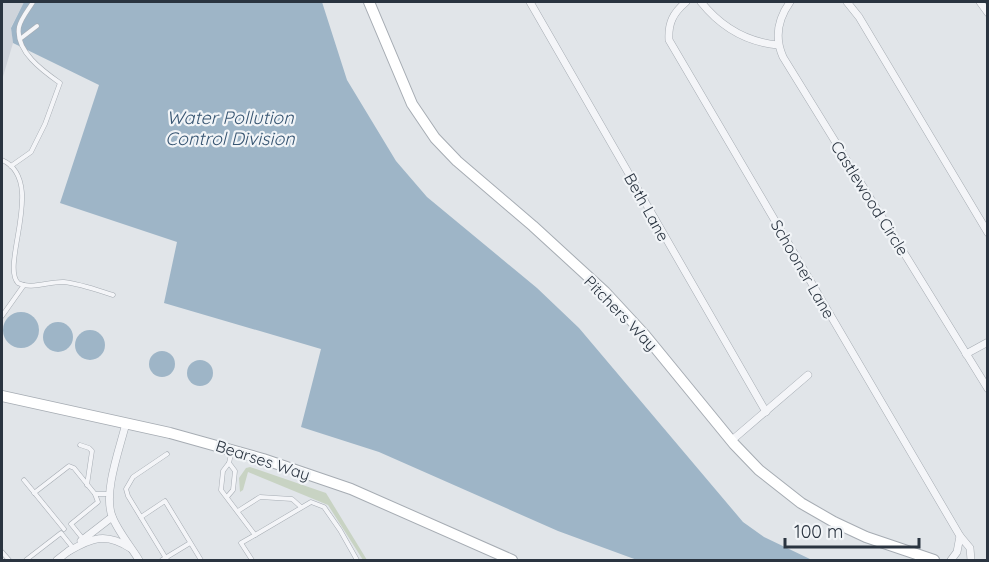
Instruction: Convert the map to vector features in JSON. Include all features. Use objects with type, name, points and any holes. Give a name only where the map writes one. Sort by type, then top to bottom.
[{"type":"main road","name":"Pitchers Way","points":[[369,2],[412,104],[435,138],[457,161],[533,226],[604,292],[649,339],[731,441],[767,477],[801,503],[826,518],[866,537],[934,561]]},
{"type":"main road","name":"Bearses Way","points":[[2,396],[126,423],[232,450],[351,489],[512,561]]},
{"type":"street","name":"Beth Lane","points":[[530,2],[766,412]]},
{"type":"street","name":"Schooner Lane","points":[[686,2],[674,14],[669,27],[669,40],[960,536],[970,548],[971,561]]},
{"type":"street","points":[[701,2],[715,18],[735,33],[761,43],[778,45],[778,26],[790,2]]},
{"type":"street","points":[[847,2],[859,17],[987,232]]},
{"type":"street","points":[[980,2],[987,13]]},
{"type":"street","name":"Castlewood Circle","points":[[778,45],[783,57],[987,389]]},
{"type":"street","points":[[966,354],[987,342]]},
{"type":"street","points":[[731,441],[808,375]]},
{"type":"street","points":[[126,423],[111,494],[112,517],[139,561]]},
{"type":"street","points":[[57,561],[112,517]]},
{"type":"street","points":[[951,561],[957,552],[960,536]]},
{"type":"street","points":[[71,549],[89,540],[103,538],[116,540],[133,550]]},
{"type":"lane","points":[[11,166],[31,152],[45,124],[60,83],[39,69],[20,39],[20,24],[33,2]]},
{"type":"lane","points":[[20,39],[37,26]]},
{"type":"lane","points":[[2,160],[11,166],[20,184],[15,212]]},
{"type":"lane","points":[[7,263],[13,279],[24,285],[64,282],[114,295]]},
{"type":"lane","points":[[2,316],[24,285]]},
{"type":"lane","points":[[81,445],[92,451],[87,486]]},
{"type":"lane","points":[[232,450],[229,463],[223,471],[221,490],[255,535]]},
{"type":"lane","points":[[167,454],[132,477],[126,489],[165,560],[190,543]]},
{"type":"lane","points":[[227,497],[233,490],[235,471],[229,463]]},
{"type":"lane","points":[[26,561],[98,502],[74,468],[69,466],[34,493]]},
{"type":"lane","points":[[24,480],[63,531],[71,549]]},
{"type":"lane","points":[[94,494],[111,494]]},
{"type":"lane","points":[[238,511],[260,497],[292,499],[301,507]]},
{"type":"lane","points":[[141,517],[165,501],[201,561]]},
{"type":"lane","points":[[252,561],[241,543],[311,502],[324,507],[357,561]]},
{"type":"lane","points":[[71,524],[83,539]]},
{"type":"lane","points":[[2,552],[9,561]]},
{"type":"shaded area","points":[[2,2],[24,2],[11,27],[13,43],[2,80]]},
{"type":"green space","points":[[250,467],[326,493],[367,560],[363,560],[328,505],[248,472],[243,490],[240,492],[239,478],[246,468]]},
{"type":"water","name":"Water Pollution Control Division","points":[[24,2],[322,2],[347,80],[396,161],[427,197],[537,288],[579,328],[743,522],[764,537],[812,560],[637,560],[558,531],[379,452],[301,427],[321,349],[164,303],[177,242],[60,203],[99,85],[13,43],[11,28]]},
{"type":"water","points":[[21,312],[34,317],[39,330],[34,343],[21,348],[8,343],[3,330],[8,317]]},
{"type":"water","points":[[58,322],[69,326],[73,337],[69,348],[58,352],[47,348],[43,337],[47,326]]},
{"type":"water","points":[[90,330],[101,334],[105,345],[101,356],[90,360],[79,356],[75,345],[79,334]]},
{"type":"water","points":[[162,351],[171,355],[175,364],[171,373],[162,377],[153,373],[149,364],[153,355]]},
{"type":"water","points":[[200,360],[209,364],[213,373],[209,382],[200,386],[191,382],[187,373],[191,364]]}]
